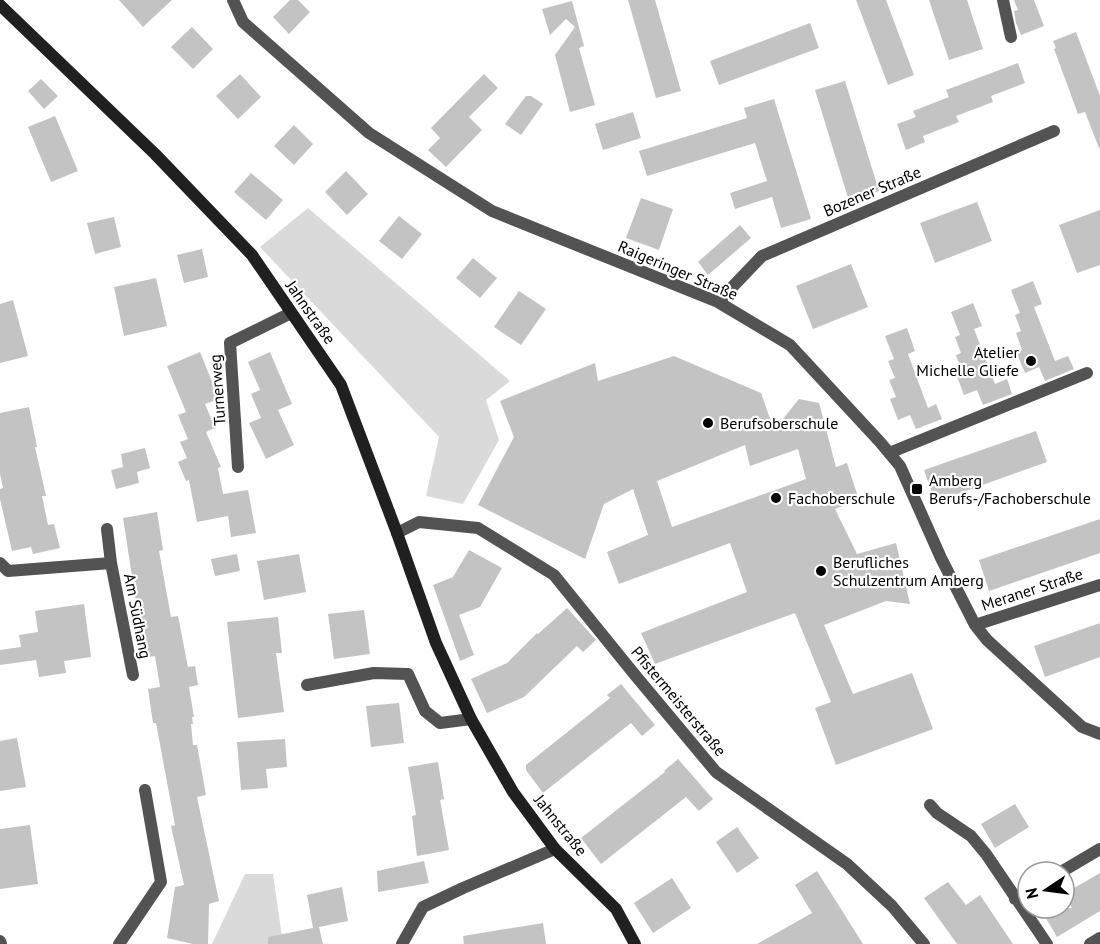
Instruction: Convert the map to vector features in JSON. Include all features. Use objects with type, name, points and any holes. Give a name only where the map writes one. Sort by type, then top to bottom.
[{"type":"street","name":"Raigeringer Straße","points":[[233,0],[243,22],[369,133],[492,211],[718,302],[790,345],[900,466],[941,558],[975,625],[987,640],[1082,727],[1100,734]]},
{"type":"street","points":[[1003,0],[1011,37]]},
{"type":"street","name":"Jahnstraße","points":[[0,5],[155,154],[252,255],[341,385],[436,643],[471,719],[513,792],[555,849],[616,909],[635,944]]},
{"type":"street","name":"Bozener Straße","points":[[718,302],[762,256],[1054,131]]},
{"type":"street","name":"Turnerweg","points":[[238,467],[230,343],[291,313]]},
{"type":"street","points":[[889,453],[1087,373]]},
{"type":"street","name":"Pfistermeisterstraße","points":[[397,532],[419,522],[478,528],[554,575],[716,772],[847,864],[892,906],[924,944]]},
{"type":"street","name":"Am Südhang","points":[[107,529],[111,563],[133,675]]},
{"type":"street","name":"Am Südhang","points":[[0,563],[8,571],[111,563]]},
{"type":"street","name":"Meraner Straße","points":[[975,625],[1100,585]]},
{"type":"street","points":[[307,685],[374,673],[408,674],[425,711],[440,723],[471,719]]},
{"type":"street","points":[[119,944],[161,882],[145,790]]},
{"type":"street","points":[[930,805],[971,836],[986,854],[1047,944]]},
{"type":"street","points":[[402,944],[423,907],[555,849]]},
{"type":"street","points":[[1076,863],[1100,849]]},
{"type":"street","points":[[1090,944],[1100,938]]},
{"type":"shaded area","points":[[308,208],[510,381],[486,400],[499,440],[463,504],[426,496],[439,437],[260,247]]},
{"type":"shaded area","points":[[245,874],[273,874],[283,944],[212,944]]},
{"type":"building","points":[[119,0],[172,0],[143,27]]},
{"type":"building","points":[[290,0],[298,0],[310,12],[289,34],[273,17]]},
{"type":"building","points":[[628,0],[655,0],[681,91],[656,98]]},
{"type":"building","points":[[856,0],[886,0],[914,75],[888,85]]},
{"type":"building","points":[[929,0],[967,0],[983,49],[949,60]]},
{"type":"building","points":[[1014,0],[1034,0],[1044,26],[1021,35],[1016,23],[1014,11],[1018,10]]},
{"type":"building","points":[[572,1],[584,46],[579,48],[595,105],[570,112],[555,55],[575,27],[566,19],[550,35],[542,9]]},
{"type":"building","points":[[810,23],[819,48],[719,85],[710,61]]},
{"type":"building","points":[[192,27],[213,49],[193,69],[171,47]]},
{"type":"building","points":[[1076,32],[1100,96],[1100,148],[1085,112],[1078,114],[1054,49],[1056,48],[1053,41]]},
{"type":"building","points":[[1018,63],[1025,83],[991,96],[993,102],[956,116],[959,122],[923,136],[925,142],[906,150],[897,124],[916,117],[913,111],[949,97],[946,90]]},
{"type":"building","points":[[240,74],[261,97],[238,119],[216,96]]},
{"type":"building","points":[[484,74],[498,88],[469,117],[482,130],[446,167],[428,150],[440,138],[431,128]]},
{"type":"building","points":[[41,79],[58,96],[44,109],[28,91]]},
{"type":"building","points":[[845,81],[879,191],[849,201],[815,90]]},
{"type":"building","points":[[526,96],[531,96],[543,104],[521,135],[505,124]]},
{"type":"building","points":[[774,99],[811,219],[781,228],[772,197],[735,209],[730,193],[767,181],[755,143],[647,176],[639,151],[747,118],[744,108]]},
{"type":"building","points":[[633,112],[641,138],[603,150],[595,124]]},
{"type":"building","points":[[55,116],[78,171],[51,182],[28,127]]},
{"type":"building","points":[[294,125],[313,144],[294,165],[274,146]]},
{"type":"building","points":[[346,171],[368,194],[347,215],[325,192]]},
{"type":"building","points":[[251,173],[283,200],[266,220],[234,192]]},
{"type":"building","points":[[641,198],[673,209],[659,250],[626,238]]},
{"type":"building","points":[[977,202],[992,241],[935,263],[920,223]]},
{"type":"building","points":[[1100,210],[1100,265],[1077,273],[1059,225]]},
{"type":"building","points":[[399,216],[422,234],[402,259],[379,241]]},
{"type":"building","points":[[114,217],[121,247],[95,254],[87,223]]},
{"type":"building","points":[[740,225],[751,238],[708,275],[698,262]]},
{"type":"building","points":[[202,249],[208,277],[184,283],[177,255]]},
{"type":"building","points":[[473,258],[497,278],[480,298],[456,278]]},
{"type":"building","points":[[851,264],[868,307],[813,329],[796,286]]},
{"type":"building","points":[[156,278],[167,326],[124,336],[114,287]]},
{"type":"building","points":[[1033,281],[1042,304],[1034,307],[1055,361],[1068,356],[1074,369],[1045,381],[1039,367],[1025,373],[1016,352],[1022,350],[1016,333],[1021,331],[1015,315],[1020,313],[1011,290]]},
{"type":"building","points":[[519,291],[546,309],[521,345],[494,327]]},
{"type":"building","points":[[13,300],[28,356],[0,363],[0,304]]},
{"type":"building","points":[[973,303],[982,326],[974,329],[995,384],[1007,379],[1012,394],[983,405],[977,390],[964,395],[956,374],[962,372],[956,355],[961,353],[955,337],[960,335],[951,312]]},
{"type":"building","points":[[907,328],[915,351],[908,354],[928,408],[936,404],[942,419],[916,429],[910,415],[898,420],[890,399],[896,397],[889,380],[895,378],[888,361],[894,359],[885,336]]},
{"type":"building","points":[[200,352],[219,399],[205,404],[215,428],[206,432],[221,467],[218,468],[223,494],[248,490],[256,533],[231,537],[228,516],[197,522],[189,480],[186,481],[178,462],[187,458],[180,442],[188,439],[178,415],[186,412],[167,366]]},
{"type":"building","points":[[270,352],[292,404],[278,410],[294,445],[266,459],[249,423],[261,418],[251,394],[260,390],[248,362]]},
{"type":"building","name":"Berufliches Schulzentrum Amberg","points":[[674,356],[761,393],[774,430],[799,399],[819,403],[836,467],[847,463],[859,500],[835,509],[857,554],[896,543],[910,604],[886,601],[824,625],[853,694],[912,673],[933,729],[836,765],[815,708],[831,702],[795,613],[655,664],[641,633],[747,592],[730,543],[619,584],[607,552],[648,535],[633,489],[604,504],[585,559],[478,505],[514,437],[500,401],[595,363],[598,381]],"holes":[[[745,445],[750,466],[798,449],[806,479],[672,527],[657,481]]]},
{"type":"building","points":[[29,407],[46,496],[42,496],[48,525],[54,524],[60,548],[33,554],[31,547],[12,551],[0,499],[0,489],[3,488],[0,474],[0,413]]},
{"type":"building","points":[[1036,431],[1047,462],[935,502],[924,470]]},
{"type":"building","points":[[145,448],[150,468],[137,472],[139,483],[116,489],[111,470],[123,467],[121,454]]},
{"type":"building","points":[[157,512],[163,550],[159,551],[171,617],[178,616],[188,667],[195,666],[198,685],[189,687],[194,717],[192,717],[193,724],[191,724],[193,745],[197,745],[206,795],[197,797],[219,901],[209,904],[208,944],[193,944],[167,938],[175,887],[184,885],[171,826],[175,825],[148,689],[160,687],[155,656],[148,657],[136,602],[123,518]]},
{"type":"building","points":[[1100,519],[1100,553],[989,591],[979,560]]},
{"type":"building","points":[[469,550],[502,568],[480,607],[459,615],[474,655],[460,661],[433,585],[453,577]]},
{"type":"building","points":[[237,554],[240,571],[215,576],[211,559]]},
{"type":"building","points":[[299,554],[306,592],[264,600],[257,561]]},
{"type":"building","points":[[84,604],[91,657],[64,661],[66,673],[39,677],[36,660],[0,665],[0,650],[21,647],[19,635],[38,632],[35,611]]},
{"type":"building","points":[[567,608],[596,640],[583,652],[577,646],[524,697],[487,713],[471,679],[507,663],[537,633]]},
{"type":"building","points":[[364,610],[370,654],[334,659],[328,614]]},
{"type":"building","points":[[278,617],[282,653],[276,653],[284,712],[238,718],[227,622]]},
{"type":"building","points":[[1100,623],[1100,657],[1045,677],[1034,646]]},
{"type":"building","points":[[621,684],[655,725],[642,736],[631,723],[543,793],[526,770],[526,765],[610,698],[607,695]]},
{"type":"building","points":[[399,703],[404,743],[371,747],[366,706]]},
{"type":"building","points":[[17,738],[26,787],[0,791],[0,741]]},
{"type":"building","points":[[285,739],[287,767],[266,769],[268,788],[241,790],[237,742]]},
{"type":"building","points":[[678,759],[713,799],[699,811],[686,797],[601,864],[581,838],[665,772]]},
{"type":"building","points":[[438,762],[444,799],[440,800],[449,850],[417,856],[412,816],[416,815],[408,767]]},
{"type":"building","points":[[1015,804],[1029,827],[995,848],[981,824]]},
{"type":"building","points":[[30,825],[38,884],[0,889],[0,829]]},
{"type":"building","points":[[737,827],[759,858],[737,873],[716,842]]},
{"type":"building","points":[[424,861],[429,883],[378,892],[377,871]]},
{"type":"building","points":[[817,871],[863,944],[757,944],[812,913],[795,885]]},
{"type":"building","points":[[1100,873],[1100,911],[1057,937],[1047,920],[1076,920],[1076,887]]},
{"type":"building","points":[[672,878],[691,908],[653,933],[634,903]]},
{"type":"building","points":[[948,882],[966,905],[980,895],[1013,944],[957,944],[924,898]]},
{"type":"building","points":[[342,887],[348,921],[319,927],[323,944],[268,944],[268,937],[313,928],[307,895]]},
{"type":"building","points":[[543,923],[546,944],[464,944],[463,936]]},
{"type":"place","name":"Atelier Michelle Gliefe","points":[[1031,361]]},
{"type":"place","name":"Berufsoberschule","points":[[708,423]]},
{"type":"place","name":"Amberg Berufs-/Fachoberschule","points":[[917,489]]},
{"type":"place","name":"Fachoberschule","points":[[776,498]]},
{"type":"place","name":"Berufliches Schulzentrum Amberg","points":[[821,571]]}]
